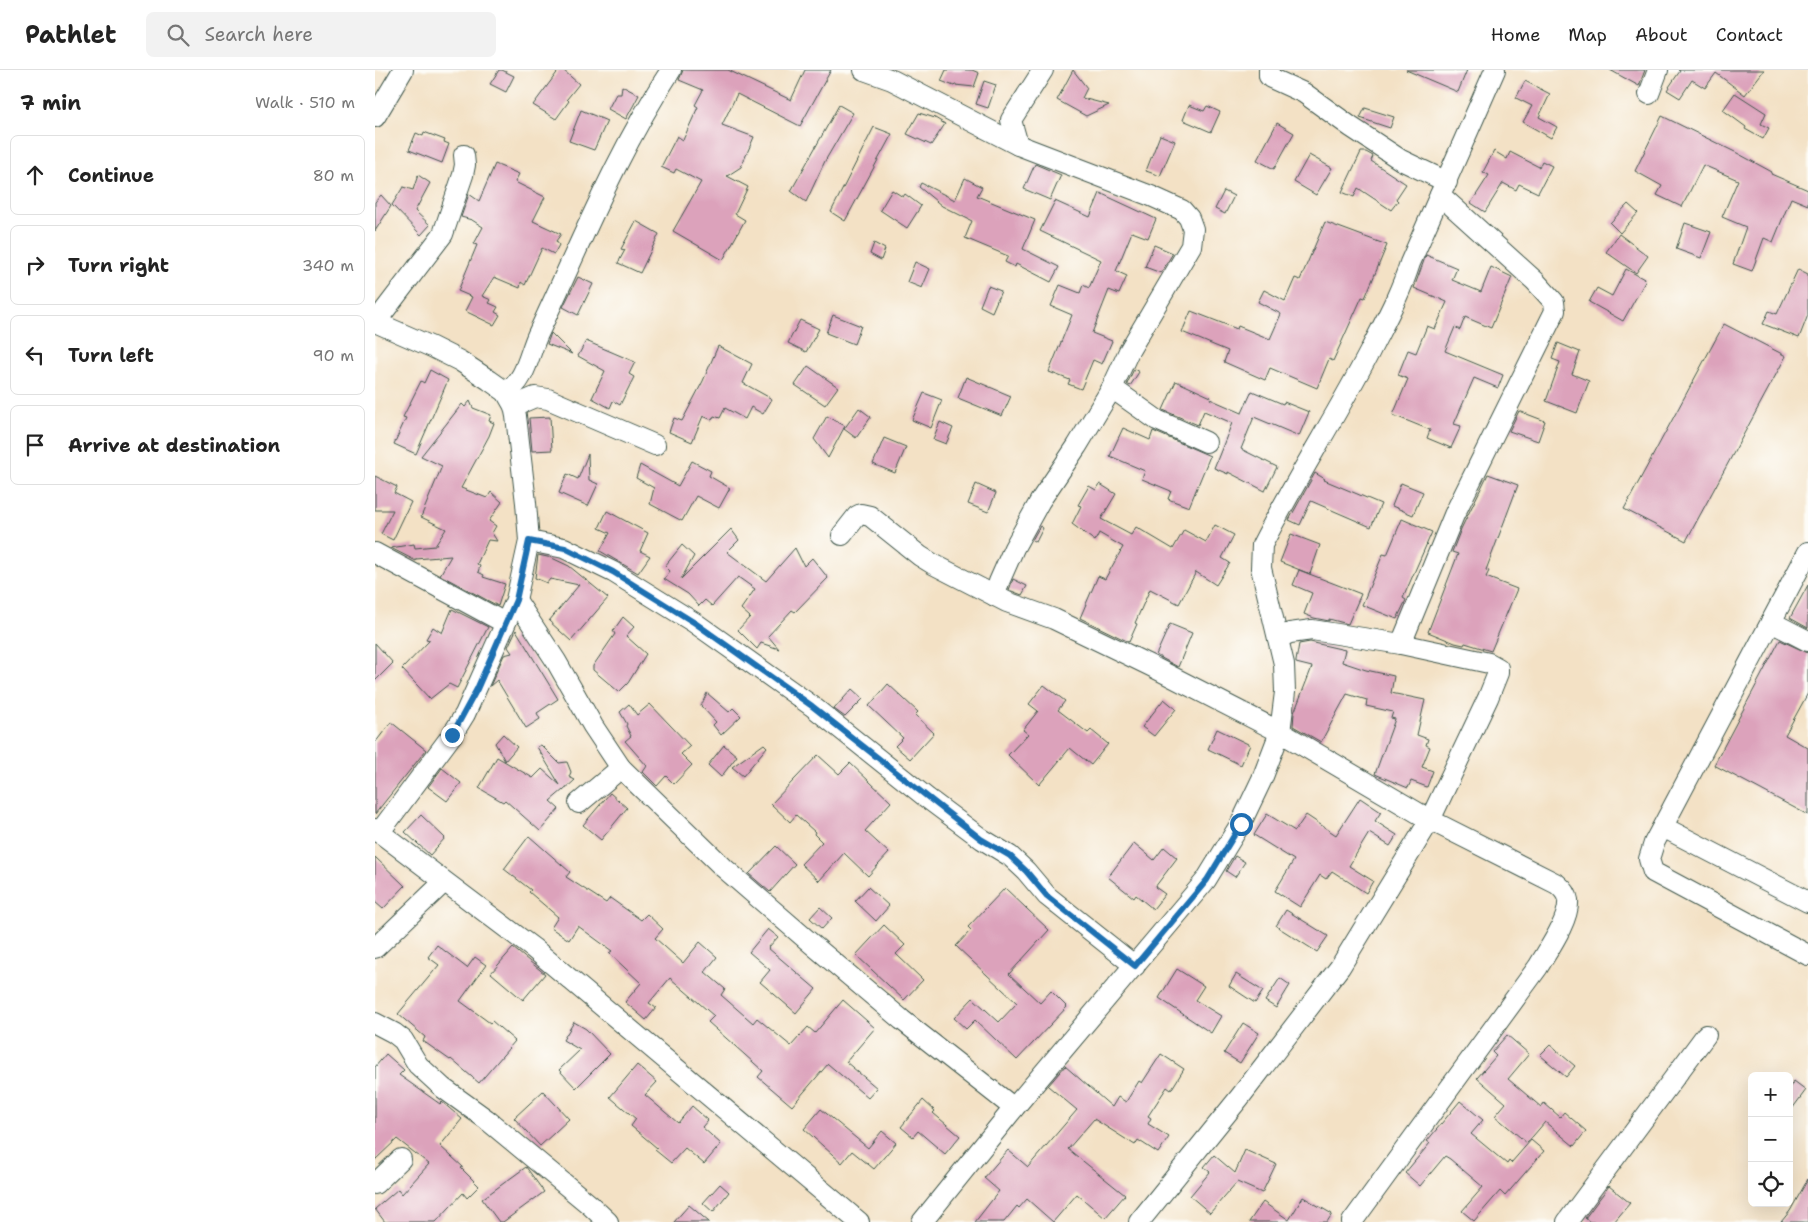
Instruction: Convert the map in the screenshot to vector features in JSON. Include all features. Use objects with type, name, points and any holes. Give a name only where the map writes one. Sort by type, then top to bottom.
[{"type":"street","points":[[671,70],[624,151],[510,399],[526,503],[529,541],[516,600],[477,689],[452,735],[377,831],[541,955],[859,1222]]},
{"type":"street","points":[[864,70],[892,80],[1018,145],[1159,199],[1182,210],[1191,223],[1193,238],[1191,246],[1129,351],[1112,388],[1077,446],[1040,501],[1014,548],[995,596]]},
{"type":"street","points":[[1018,145],[1011,120],[1043,70]]},
{"type":"street","points":[[1269,70],[1271,78],[1304,93],[1351,128],[1443,188],[1555,302],[1555,311],[1454,515],[1401,644]]},
{"type":"street","points":[[922,1222],[1013,1108],[1207,880],[1241,824],[1262,779],[1280,732],[1285,692],[1284,664],[1261,568],[1263,546],[1390,313],[1403,285],[1409,263],[1495,70]]},
{"type":"street","points":[[1649,94],[1658,70]]},
{"type":"street","points":[[375,117],[398,72]]},
{"type":"street","points":[[971,120],[1011,120]]},
{"type":"street","points":[[464,156],[465,166],[463,175],[443,234],[375,322],[460,361],[510,399],[535,397],[548,399],[655,445]]},
{"type":"street","points":[[1112,388],[1157,420],[1206,442]]},
{"type":"street","points":[[842,535],[857,516],[861,514],[870,516],[920,556],[1007,602],[1054,619],[1280,732],[1430,820],[1557,884],[1565,891],[1568,898],[1568,908],[1562,926],[1539,967],[1352,1222]]},
{"type":"street","points":[[529,541],[565,548],[613,572],[718,640],[812,706],[981,839],[1010,856],[1026,871],[1047,896],[1135,966]]},
{"type":"street","points":[[1808,552],[1654,843],[1649,859],[1653,872],[1808,955]]},
{"type":"street","points":[[375,554],[505,624]]},
{"type":"street","points":[[516,600],[556,661],[593,726],[621,768],[724,868],[902,1020],[1013,1108]]},
{"type":"street","points":[[1771,622],[1808,641]]},
{"type":"street","points":[[1139,1222],[1240,1096],[1339,967],[1430,820],[1498,673],[1498,668],[1489,663],[1401,644],[1312,630],[1290,633],[1278,638]]},
{"type":"street","points":[[579,803],[621,768]]},
{"type":"street","points":[[1663,827],[1808,902]]},
{"type":"street","points":[[375,948],[444,882]]},
{"type":"street","points":[[375,1023],[403,1040],[417,1065],[443,1088],[486,1119],[608,1222]]},
{"type":"street","points":[[1567,1222],[1706,1035]]},
{"type":"street","points":[[375,1184],[401,1159]]},
{"type":"building","points":[[499,70],[514,76],[506,92],[490,84]]},
{"type":"building","points":[[559,70],[563,70],[579,84],[567,99],[569,101],[556,119],[533,105]]},
{"type":"building","points":[[683,70],[728,70],[791,100],[805,70],[831,70],[800,126],[737,94],[722,125],[754,137],[741,167],[727,176],[748,187],[735,214],[745,220],[723,260],[673,231],[701,182],[676,169],[674,173],[661,167],[677,136],[683,140],[698,107],[695,105],[703,90],[679,80]]},
{"type":"building","points":[[946,70],[972,70],[979,73],[974,87],[954,86],[941,81]]},
{"type":"building","points":[[1073,70],[1087,88],[1082,98],[1109,105],[1086,116],[1057,100]]},
{"type":"building","points":[[1406,70],[1467,70],[1458,92]]},
{"type":"building","points":[[1610,70],[1645,70],[1639,86]]},
{"type":"building","points":[[1678,70],[1764,70],[1745,95],[1716,73],[1705,88],[1692,80],[1680,98],[1667,90],[1680,71]]},
{"type":"building","points":[[984,81],[996,85],[988,108],[976,104]]},
{"type":"building","points":[[1525,81],[1550,94],[1539,117],[1557,127],[1551,138],[1523,122],[1532,106],[1516,98]]},
{"type":"building","points":[[622,86],[639,95],[626,119],[608,109],[616,94],[621,94]]},
{"type":"building","points":[[1735,93],[1766,113],[1761,124],[1769,128],[1763,139],[1745,129],[1746,127],[1723,110]]},
{"type":"building","points":[[839,105],[853,113],[825,161],[806,202],[791,191]]},
{"type":"building","points":[[1189,105],[1204,111],[1207,106],[1220,112],[1211,132],[1183,120]]},
{"type":"building","points":[[1365,108],[1394,117],[1390,128],[1360,118]]},
{"type":"building","points":[[581,110],[607,121],[594,150],[569,141]]},
{"type":"building","points":[[919,113],[935,118],[945,124],[931,145],[907,134]]},
{"type":"building","points":[[1662,116],[1737,153],[1772,172],[1771,174],[1808,190],[1808,205],[1791,198],[1773,242],[1764,238],[1752,271],[1733,264],[1746,227],[1722,217],[1738,180],[1703,165],[1682,207],[1657,195],[1662,186],[1635,171]]},
{"type":"building","points":[[1277,123],[1294,133],[1274,169],[1257,160]]},
{"type":"building","points":[[874,127],[892,134],[845,221],[831,212]]},
{"type":"building","points":[[424,132],[445,140],[444,142],[449,144],[442,163],[409,150],[416,133],[423,136]]},
{"type":"building","points":[[1160,135],[1175,141],[1160,176],[1146,171]]},
{"type":"building","points":[[1494,151],[1507,159],[1510,152],[1539,167],[1542,161],[1552,166],[1538,193],[1519,184],[1516,190],[1503,183],[1485,212],[1471,203],[1489,175],[1483,172]]},
{"type":"building","points":[[1361,152],[1366,152],[1373,156],[1371,161],[1406,184],[1396,199],[1398,201],[1391,210],[1358,188],[1354,197],[1342,192]]},
{"type":"building","points":[[1309,155],[1332,168],[1316,195],[1294,182]]},
{"type":"building","points":[[495,164],[519,174],[515,182],[545,197],[533,221],[561,234],[556,241],[559,245],[554,254],[542,248],[525,285],[521,282],[520,288],[494,277],[482,296],[491,300],[489,303],[498,307],[495,312],[500,315],[494,325],[465,311],[472,297],[458,291],[477,245],[474,244],[483,227],[472,220],[461,217],[469,194],[479,201]]},
{"type":"building","points":[[1035,164],[1061,175],[1050,200],[1024,189]]},
{"type":"building","points":[[418,175],[430,183],[415,211],[430,225],[421,235],[392,205],[403,187],[413,190]]},
{"type":"building","points":[[965,178],[982,187],[977,196],[1035,220],[1023,249],[1059,267],[1051,282],[1016,264],[1015,267],[1005,262],[1008,256],[965,238],[972,221],[942,206],[919,187],[921,183],[955,200]]},
{"type":"building","points":[[892,190],[903,197],[905,194],[921,206],[907,228],[880,210]]},
{"type":"building","points":[[1224,191],[1234,196],[1225,214],[1215,209]]},
{"type":"building","points":[[1100,193],[1156,219],[1148,238],[1132,232],[1116,271],[1127,276],[1119,294],[1109,290],[1092,333],[1112,341],[1102,364],[1093,360],[1081,389],[1068,384],[1070,380],[1049,372],[1072,315],[1051,306],[1060,285],[1080,293],[1083,285],[1089,288],[1101,260],[1040,231],[1055,201],[1090,217]]},
{"type":"building","points":[[381,195],[391,206],[375,231],[375,202]]},
{"type":"building","points":[[1628,204],[1638,213],[1620,233],[1610,223]]},
{"type":"building","points":[[636,221],[659,234],[640,273],[618,263],[625,250],[621,249]]},
{"type":"building","points":[[1325,222],[1387,245],[1365,298],[1362,297],[1333,361],[1329,359],[1317,388],[1270,368],[1265,380],[1224,362],[1228,351],[1182,332],[1191,311],[1237,329],[1238,326],[1270,339],[1281,314],[1258,302],[1264,290],[1285,301],[1295,278],[1300,280]]},
{"type":"building","points":[[1685,223],[1711,232],[1701,258],[1676,249]]},
{"type":"building","points":[[1619,234],[1648,256],[1636,273],[1606,252]]},
{"type":"building","points":[[874,243],[885,249],[881,260],[870,254]]},
{"type":"building","points":[[1154,245],[1173,253],[1161,273],[1145,267]]},
{"type":"building","points":[[1426,255],[1457,268],[1452,280],[1481,292],[1491,267],[1512,277],[1491,328],[1465,317],[1460,330],[1455,327],[1445,351],[1503,375],[1498,388],[1474,378],[1454,424],[1461,426],[1451,448],[1427,438],[1430,430],[1393,415],[1408,379],[1398,375],[1408,350],[1416,353],[1427,326],[1435,329],[1447,302],[1414,288]]},
{"type":"building","points":[[915,262],[930,269],[922,288],[907,282]]},
{"type":"building","points":[[1626,269],[1646,280],[1623,321],[1589,302],[1597,288],[1612,296]]},
{"type":"building","points":[[1798,269],[1808,274],[1808,315],[1799,338],[1763,324],[1769,311],[1777,314]]},
{"type":"building","points":[[578,277],[593,284],[578,315],[563,307]]},
{"type":"building","points":[[988,286],[1001,291],[992,312],[980,306]]},
{"type":"building","points":[[833,315],[861,326],[854,344],[826,333]]},
{"type":"building","points":[[800,320],[819,329],[806,352],[788,343]]},
{"type":"building","points":[[1724,324],[1786,356],[1686,541],[1624,509]]},
{"type":"building","points":[[551,333],[572,354],[547,344]]},
{"type":"building","points":[[586,341],[635,362],[629,374],[634,377],[620,405],[613,401],[610,408],[592,398],[605,371],[578,356]]},
{"type":"building","points":[[1558,343],[1580,352],[1572,374],[1589,381],[1577,413],[1546,401],[1560,362],[1552,359]]},
{"type":"building","points":[[718,346],[752,364],[743,383],[772,399],[763,414],[751,407],[745,419],[725,408],[720,418],[714,416],[712,420],[703,416],[692,442],[669,432],[674,418],[682,421],[703,381]]},
{"type":"building","points":[[808,366],[838,387],[825,405],[795,385]]},
{"type":"building","points":[[1134,369],[1139,372],[1130,386],[1127,384]]},
{"type":"building","points":[[430,370],[448,380],[416,454],[394,444],[406,418],[403,417],[421,381],[424,383]]},
{"type":"building","points":[[966,377],[1011,396],[1002,416],[958,398]]},
{"type":"building","points":[[1176,381],[1242,413],[1252,391],[1309,412],[1299,436],[1254,417],[1241,449],[1277,467],[1265,491],[1228,472],[1228,474],[1214,468],[1232,423],[1204,411],[1198,425],[1163,410]]},
{"type":"building","points":[[924,393],[942,400],[931,428],[912,420]]},
{"type":"building","points":[[470,401],[473,408],[491,415],[489,421],[494,423],[461,488],[487,498],[491,492],[502,502],[489,521],[496,526],[492,533],[497,541],[488,540],[477,564],[480,566],[478,572],[484,575],[483,577],[505,584],[498,606],[440,575],[451,556],[416,559],[416,561],[391,548],[414,544],[415,548],[435,546],[446,529],[421,517],[442,466],[421,456],[462,404],[465,407]]},
{"type":"building","points":[[859,408],[871,417],[856,438],[844,429]]},
{"type":"building","points":[[1519,411],[1545,421],[1538,441],[1509,431]]},
{"type":"building","points":[[827,416],[845,426],[828,458],[814,439]]},
{"type":"building","points":[[550,417],[552,450],[532,451],[529,418]]},
{"type":"building","points":[[940,422],[953,428],[946,444],[933,439]]},
{"type":"building","points":[[1123,428],[1150,440],[1153,431],[1210,456],[1189,507],[1168,499],[1171,491],[1142,479],[1145,471],[1110,456]]},
{"type":"building","points":[[884,438],[906,447],[895,473],[873,464]]},
{"type":"building","points":[[588,454],[589,480],[598,484],[588,506],[559,493],[567,474],[578,479]]},
{"type":"building","points":[[692,461],[711,471],[709,476],[730,488],[719,508],[696,496],[682,521],[650,504],[654,488],[636,478],[640,465],[678,486]]},
{"type":"building","points":[[1315,473],[1324,480],[1381,504],[1371,527],[1311,501],[1300,525],[1289,520]]},
{"type":"building","points":[[1488,474],[1518,485],[1486,570],[1489,571],[1486,577],[1517,589],[1491,651],[1465,643],[1464,645],[1455,643],[1428,632],[1458,554],[1452,552]]},
{"type":"building","points":[[375,476],[397,487],[394,493],[411,502],[393,540],[381,534],[393,510],[375,510]]},
{"type":"building","points":[[1401,483],[1423,492],[1413,515],[1392,506]]},
{"type":"building","points":[[976,484],[996,493],[988,512],[968,504]]},
{"type":"building","points":[[1100,484],[1116,494],[1101,519],[1131,535],[1136,527],[1173,549],[1184,530],[1206,542],[1215,525],[1234,535],[1222,558],[1230,563],[1216,585],[1196,572],[1179,604],[1150,589],[1129,642],[1080,618],[1098,576],[1105,579],[1123,547],[1099,533],[1095,541],[1072,524],[1081,506],[1078,505],[1089,486],[1096,490]]},
{"type":"building","points":[[607,511],[648,533],[640,551],[650,556],[638,573],[600,551],[610,533],[599,528]]},
{"type":"building","points":[[1402,519],[1432,532],[1403,598],[1406,600],[1397,619],[1362,605],[1383,554],[1387,555]]},
{"type":"building","points":[[1040,526],[1043,528],[1036,542],[1032,540]]},
{"type":"building","points":[[731,529],[739,540],[727,552],[766,581],[795,548],[804,566],[812,558],[828,578],[795,612],[792,610],[768,636],[779,649],[761,643],[757,649],[738,630],[750,617],[741,609],[755,589],[738,577],[712,606],[705,600],[699,606],[688,594],[664,579],[670,571],[665,566],[682,545],[694,556],[681,579]]},
{"type":"building","points":[[1291,534],[1320,545],[1310,574],[1280,562]]},
{"type":"building","points":[[538,555],[552,558],[569,566],[608,598],[571,641],[549,621],[579,585],[550,579],[547,583],[535,578]]},
{"type":"building","points":[[1299,570],[1361,594],[1348,624],[1329,619],[1329,621],[1314,618],[1304,614],[1312,593],[1293,585]]},
{"type":"building","points":[[1013,579],[1027,586],[1022,595],[1009,590]]},
{"type":"building","points":[[1808,585],[1808,628],[1790,618]]},
{"type":"building","points":[[452,609],[488,627],[457,688],[449,684],[430,699],[402,669],[430,640],[426,639],[433,627],[442,633]]},
{"type":"building","points":[[623,617],[634,627],[626,636],[646,654],[628,683],[619,692],[593,670],[593,666],[615,634],[613,631]]},
{"type":"building","points":[[1170,624],[1192,633],[1178,667],[1156,655]]},
{"type":"building","points":[[516,630],[558,699],[537,713],[540,719],[526,728],[497,680],[490,686],[504,655],[512,653],[508,647]]},
{"type":"building","points":[[1780,640],[1808,653],[1808,693],[1785,735],[1808,748],[1808,815],[1714,765]]},
{"type":"building","points":[[1310,642],[1345,650],[1342,662],[1394,676],[1391,693],[1425,700],[1417,735],[1428,739],[1426,745],[1430,747],[1422,767],[1433,771],[1427,787],[1411,781],[1408,788],[1375,774],[1395,719],[1391,718],[1393,712],[1366,706],[1367,700],[1347,694],[1321,742],[1293,726],[1294,713],[1312,667],[1296,663],[1299,644]]},
{"type":"building","points":[[375,643],[393,663],[375,681]]},
{"type":"building","points":[[888,684],[918,712],[915,715],[934,733],[910,759],[895,746],[903,738],[869,706]]},
{"type":"building","points":[[1044,685],[1065,701],[1058,710],[1088,733],[1091,730],[1108,744],[1091,765],[1070,748],[1039,785],[1008,755],[1028,734],[1023,730],[1038,711],[1029,704]]},
{"type":"building","points":[[852,689],[863,699],[845,717],[834,709]]},
{"type":"building","points":[[707,693],[729,712],[733,708],[741,716],[721,735],[713,725],[716,722],[701,706]]},
{"type":"building","points":[[1164,699],[1176,709],[1154,736],[1142,727]]},
{"type":"building","points":[[629,704],[637,715],[650,704],[690,746],[681,754],[692,765],[674,784],[666,776],[657,786],[643,772],[647,766],[625,741],[631,736],[620,712]]},
{"type":"building","points":[[391,722],[426,750],[375,814],[375,743]]},
{"type":"building","points":[[1217,729],[1250,745],[1241,765],[1208,749]]},
{"type":"building","points":[[503,734],[517,747],[505,761],[495,743]]},
{"type":"building","points":[[764,744],[767,747],[743,776],[732,767]]},
{"type":"building","points":[[541,745],[559,763],[567,762],[571,772],[569,777],[575,780],[550,801],[559,809],[540,831],[505,800],[503,802],[479,788],[497,757],[533,778],[542,769],[560,785],[537,747]]},
{"type":"building","points":[[724,745],[737,756],[721,777],[708,765]]},
{"type":"building","points":[[818,755],[839,774],[850,763],[891,802],[865,831],[889,853],[868,876],[844,853],[819,881],[801,864],[822,842],[814,834],[815,832],[796,815],[790,822],[771,804]]},
{"type":"building","points":[[442,768],[461,783],[447,801],[428,787]]},
{"type":"building","points":[[610,793],[627,808],[601,840],[583,825]]},
{"type":"building","points":[[1360,798],[1381,812],[1375,821],[1397,835],[1390,846],[1369,833],[1349,866],[1373,881],[1366,893],[1332,871],[1326,879],[1320,875],[1300,907],[1275,891],[1294,860],[1254,835],[1267,814],[1295,831],[1306,815],[1336,835]]},
{"type":"building","points":[[421,815],[445,838],[430,855],[405,832]]},
{"type":"building","points":[[529,836],[570,872],[566,877],[606,903],[610,898],[641,920],[647,914],[663,929],[655,938],[683,963],[700,942],[717,957],[705,972],[725,989],[721,995],[753,1023],[757,1018],[791,1046],[808,1027],[815,1033],[843,1000],[875,1028],[846,1062],[877,1088],[868,1098],[828,1064],[792,1106],[758,1077],[763,1071],[708,1022],[714,1016],[670,978],[649,1003],[656,1008],[646,1020],[625,1002],[641,983],[609,953],[612,951],[578,926],[569,940],[551,928],[558,917],[529,892],[531,890],[504,869]]},
{"type":"building","points":[[1134,843],[1154,860],[1164,847],[1177,858],[1155,887],[1165,894],[1153,909],[1136,895],[1134,898],[1108,877]]},
{"type":"building","points":[[776,846],[795,864],[770,892],[749,874]]},
{"type":"building","points":[[1235,856],[1245,862],[1235,877],[1226,871]]},
{"type":"building","points":[[375,857],[405,886],[383,909],[375,902]]},
{"type":"building","points":[[868,887],[889,906],[876,921],[855,901]]},
{"type":"building","points":[[1005,888],[1049,930],[1009,974],[1040,1003],[1051,991],[1067,1007],[1017,1060],[975,1020],[966,1029],[954,1018],[973,998],[999,1022],[1017,1003],[956,946],[971,930],[968,927]]},
{"type":"building","points":[[820,907],[832,918],[822,929],[810,918]]},
{"type":"building","points":[[1286,910],[1328,936],[1317,952],[1276,926]]},
{"type":"building","points":[[884,925],[905,945],[896,954],[923,980],[904,1000],[856,955]]},
{"type":"building","points":[[768,929],[778,937],[768,948],[816,989],[796,1013],[760,982],[770,970],[749,952]]},
{"type":"building","points":[[437,945],[467,968],[475,957],[486,965],[460,1001],[490,1023],[492,1021],[515,1041],[479,1083],[451,1059],[423,1041],[425,1037],[398,1014],[439,965],[428,957]]},
{"type":"building","points":[[513,948],[545,974],[523,1000],[491,973]]},
{"type":"building","points":[[1177,969],[1204,986],[1195,1000],[1221,1016],[1211,1033],[1159,998]]},
{"type":"building","points":[[1236,974],[1263,991],[1255,1003],[1229,986]]},
{"type":"building","points":[[1280,978],[1290,985],[1276,1008],[1265,1001]]},
{"type":"building","points":[[574,1022],[586,1029],[610,1054],[576,1088],[559,1070],[580,1050],[563,1040]]},
{"type":"building","points":[[1243,1023],[1259,1033],[1240,1063],[1224,1053]]},
{"type":"building","points":[[1507,1035],[1529,1054],[1508,1079],[1541,1107],[1544,1103],[1560,1117],[1564,1112],[1586,1131],[1574,1146],[1545,1122],[1527,1143],[1495,1116],[1506,1103],[1477,1078],[1496,1056],[1492,1052]]},
{"type":"building","points":[[1550,1045],[1575,1066],[1566,1077],[1540,1055]]},
{"type":"building","points":[[386,1054],[404,1070],[399,1075],[440,1104],[442,1102],[462,1119],[440,1146],[463,1167],[461,1168],[479,1186],[467,1198],[463,1193],[436,1222],[385,1222],[375,1209],[398,1189],[402,1194],[429,1164],[397,1139],[375,1160],[375,1067]]},
{"type":"building","points":[[1161,1054],[1184,1069],[1171,1090],[1167,1087],[1148,1116],[1151,1118],[1148,1124],[1169,1137],[1158,1153],[1138,1140],[1135,1145],[1094,1119],[1068,1149],[1125,1195],[1105,1218],[1077,1194],[1053,1222],[1027,1199],[1019,1208],[1017,1206],[1004,1222],[975,1222],[999,1191],[984,1178],[1008,1150],[1028,1167],[1077,1110],[1048,1086],[1065,1066],[1112,1107],[1118,1097],[1126,1102],[1139,1081],[1142,1083]]},
{"type":"building","points":[[637,1065],[657,1082],[645,1095],[678,1123],[692,1106],[708,1120],[702,1127],[721,1144],[704,1164],[685,1148],[671,1163],[655,1150],[657,1148],[631,1126],[636,1119],[610,1097]]},
{"type":"building","points":[[1794,1081],[1806,1090],[1793,1108]]},
{"type":"building","points":[[543,1091],[569,1119],[540,1146],[514,1118]]},
{"type":"building","points":[[923,1100],[935,1111],[933,1113],[960,1136],[945,1154],[918,1131],[913,1137],[901,1127]]},
{"type":"building","points":[[1460,1101],[1483,1120],[1471,1134],[1507,1164],[1509,1161],[1511,1163],[1531,1140],[1544,1151],[1505,1196],[1500,1191],[1474,1221],[1462,1211],[1483,1187],[1450,1159],[1445,1156],[1420,1186],[1405,1173],[1430,1143],[1427,1141]]},
{"type":"building","points":[[821,1109],[868,1148],[882,1131],[896,1143],[874,1169],[852,1151],[842,1163],[804,1129]]},
{"type":"building","points":[[1245,1150],[1276,1164],[1262,1193],[1237,1182],[1210,1213],[1190,1196],[1210,1172],[1204,1167],[1214,1155],[1235,1173]]},
{"type":"building","points":[[526,1167],[544,1192],[503,1222],[499,1222],[482,1199]]},
{"type":"building","points":[[1808,1179],[1808,1222],[1781,1222]]},
{"type":"building","points":[[720,1184],[729,1192],[713,1212],[703,1203]]},
{"type":"building","points":[[1609,1186],[1630,1203],[1614,1222],[1590,1222],[1585,1218]]},
{"type":"building","points":[[1303,1197],[1332,1214],[1327,1222],[1249,1222],[1263,1202],[1289,1220]]},
{"type":"building","points":[[689,1205],[709,1222],[674,1222]]},
{"type":"route","points":[[452,735],[477,689],[516,600],[529,541],[565,548],[613,572],[695,623],[812,706],[981,839],[991,843],[1010,856],[1026,871],[1047,896],[1135,966],[1207,880],[1241,824]]}]
